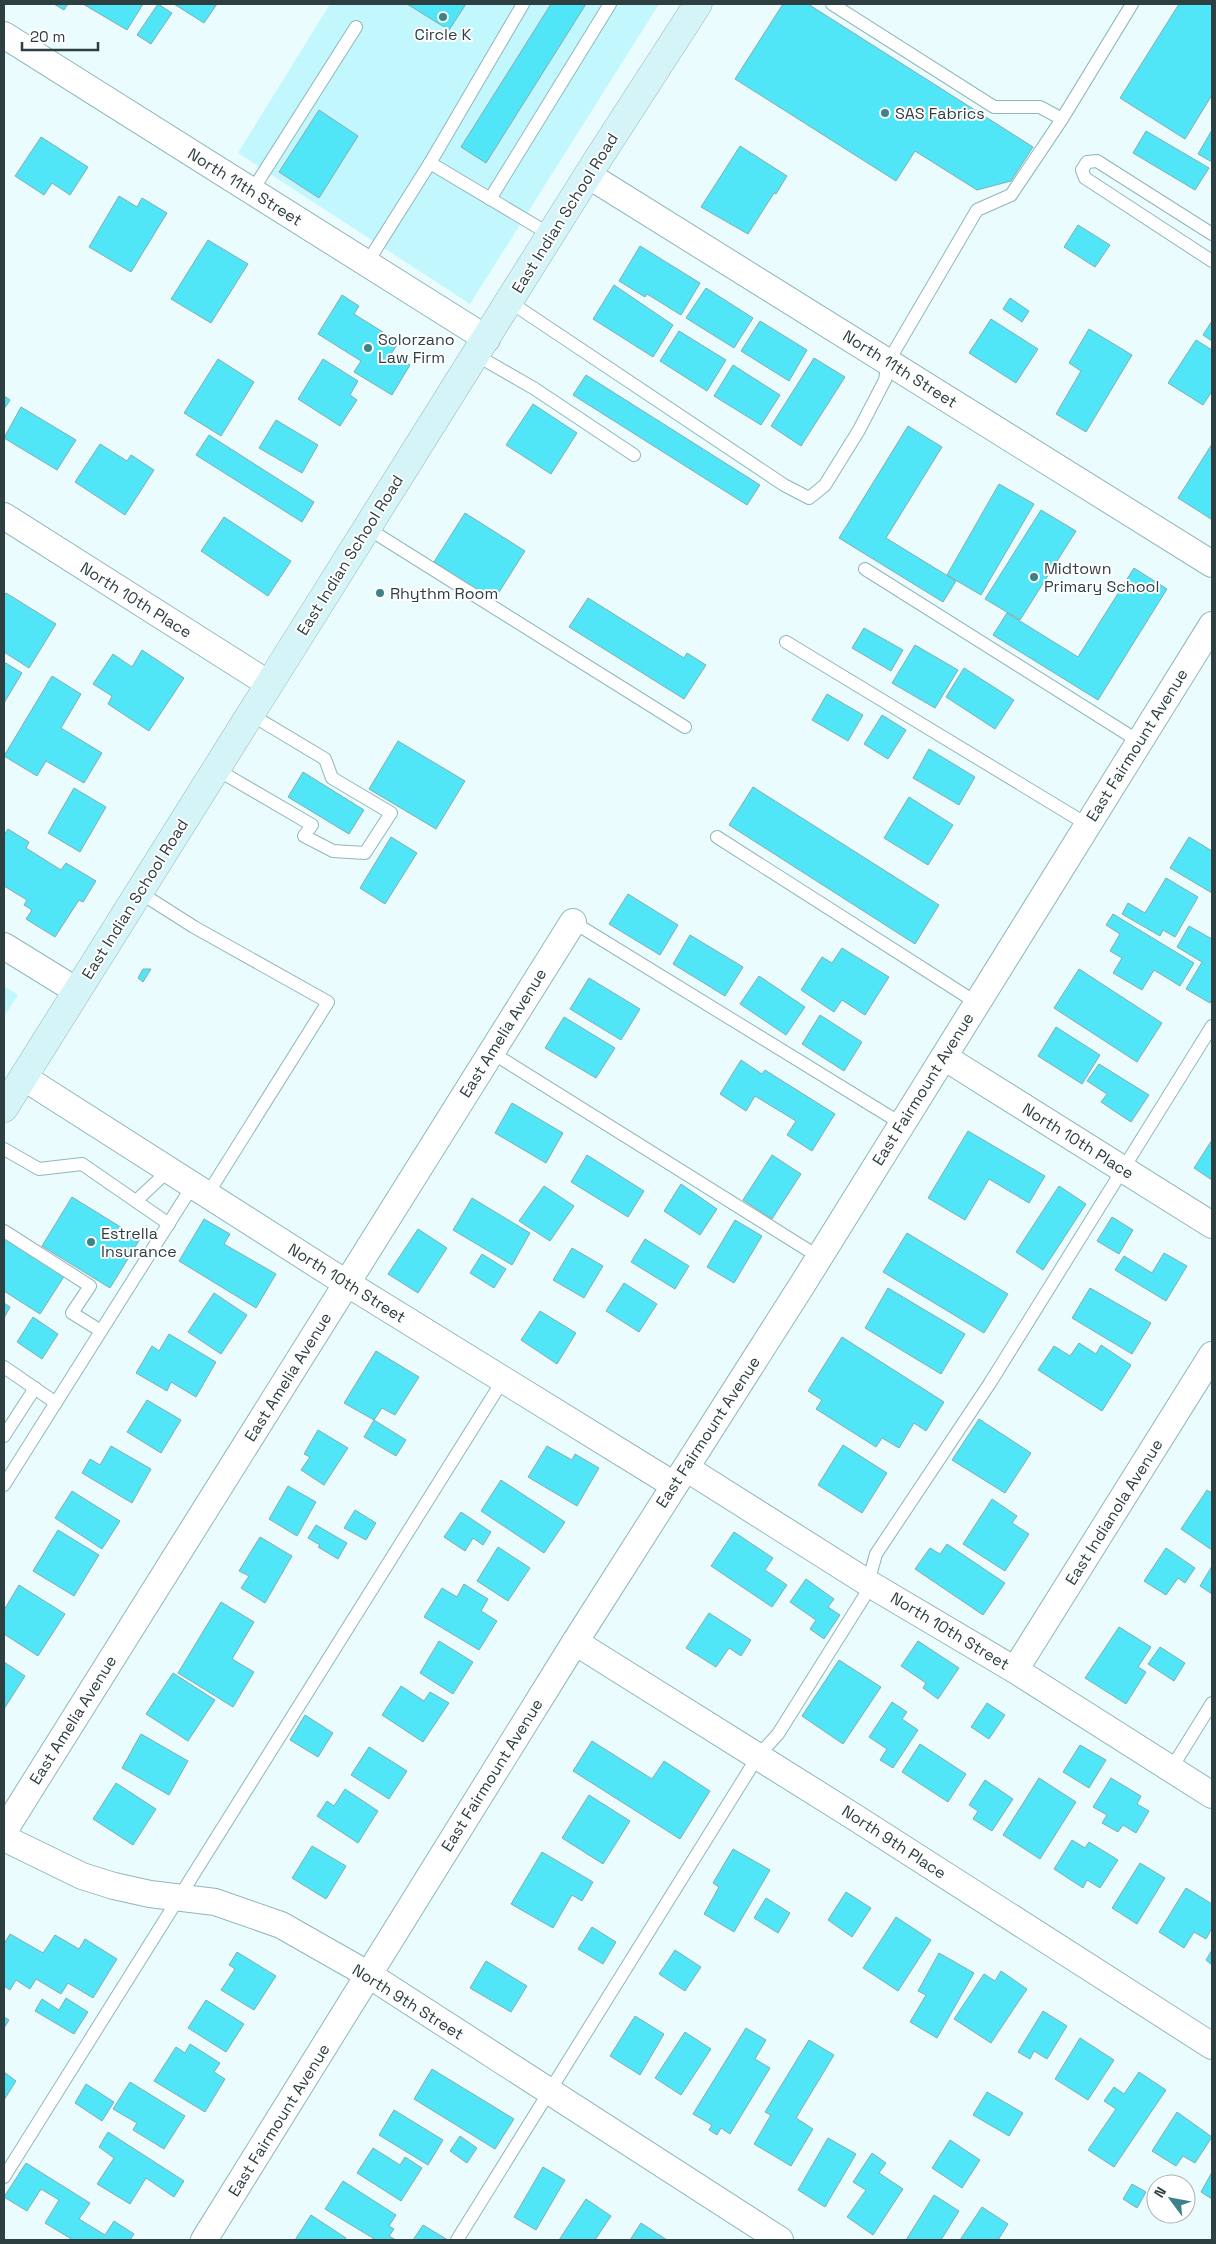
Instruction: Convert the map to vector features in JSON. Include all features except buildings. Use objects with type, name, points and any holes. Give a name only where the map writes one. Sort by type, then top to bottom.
[{"type":"main road","name":"East Indian School Road","points":[[4,1108],[588,175],[698,4]]},
{"type":"street","name":"North 11th Street","points":[[4,34],[367,263],[482,347]]},
{"type":"street","name":"North 11th Street","points":[[588,175],[1212,564]]},
{"type":"street","name":"North 10th Place","points":[[4,516],[269,684]]},
{"type":"street","name":"East Fairmount Avenue","points":[[204,2240],[575,1642],[819,1257],[1212,625]]},
{"type":"street","name":"East Amelia Avenue","points":[[4,1831],[573,922]]},
{"type":"street","points":[[4,946],[77,991]]},
{"type":"street","name":"North 10th Place","points":[[944,1056],[1212,1225]]},
{"type":"street","name":"North 10th Street","points":[[23,1077],[347,1284],[503,1380],[680,1476],[868,1582],[1015,1670],[1212,1795]]},
{"type":"street","name":"East Indianola Avenue","points":[[1015,1670],[1212,1355]]},
{"type":"street","name":"North 9th Place","points":[[575,1642],[758,1756],[1212,2046]]},
{"type":"street","name":"North 9th Street","points":[[4,1838],[82,1876],[150,1894],[215,1902],[281,1925],[369,1975],[780,2240]]},
{"type":"lane","points":[[367,263],[430,163],[523,4]]},
{"type":"lane","points":[[490,199],[610,4]]},
{"type":"lane","points":[[832,4],[994,107],[1040,107],[1062,119]]},
{"type":"lane","points":[[510,302],[784,485],[809,498],[825,485],[859,430],[885,380],[888,362],[977,210],[1011,195],[1062,119],[1132,4]]},
{"type":"lane","points":[[252,191],[356,27]]},
{"type":"lane","points":[[1212,234],[1097,161],[1087,162],[1082,170],[1085,178],[1212,261]]},
{"type":"lane","points":[[430,163],[551,235]]},
{"type":"lane","points":[[482,347],[535,389],[634,455]]},
{"type":"lane","points":[[367,528],[449,581],[686,727]]},
{"type":"lane","points":[[865,569],[1140,742]]},
{"type":"lane","points":[[786,642],[1088,824]]},
{"type":"lane","points":[[216,769],[312,825],[304,836],[333,851],[365,854],[392,813],[332,778],[325,759],[250,714]]},
{"type":"lane","points":[[717,837],[977,1003]]},
{"type":"lane","points":[[4,1485],[169,1224],[200,1190],[328,1002],[194,926],[139,892]]},
{"type":"lane","points":[[573,922],[902,1124]]},
{"type":"lane","points":[[457,2240],[758,1756],[778,1734],[864,1597],[876,1554],[990,1383],[1212,1026]]},
{"type":"lane","points":[[491,1052],[819,1257]]},
{"type":"lane","points":[[4,1149],[39,1169],[82,1164],[169,1224]]},
{"type":"lane","points":[[136,1201],[169,1170]]},
{"type":"lane","points":[[4,1231],[90,1286],[72,1313],[101,1331]]},
{"type":"lane","points":[[4,1367],[56,1403]]},
{"type":"lane","points":[[4,2177],[503,1380]]},
{"type":"lane","points":[[4,1436],[35,1388]]},
{"type":"lane","points":[[4,1460],[16,1467]]},
{"type":"lane","points":[[1171,1769],[1212,1703]]},
{"type":"shaded area","points":[[330,4],[659,4],[470,304],[238,153]]},
{"type":"shaded area","points":[[4,986],[18,995],[4,1017]]},
{"type":"place","name":"Circle K","points":[[443,17]]},
{"type":"place","name":"SAS Fabrics","points":[[885,113]]},
{"type":"place","name":"Solorzano Law Firm","points":[[368,348]]},
{"type":"place","name":"Midtown Primary School","points":[[1034,577]]},
{"type":"place","name":"Rhythm Room","points":[[380,593]]},
{"type":"place","name":"Estrella Insurance","points":[[91,1242]]}]
